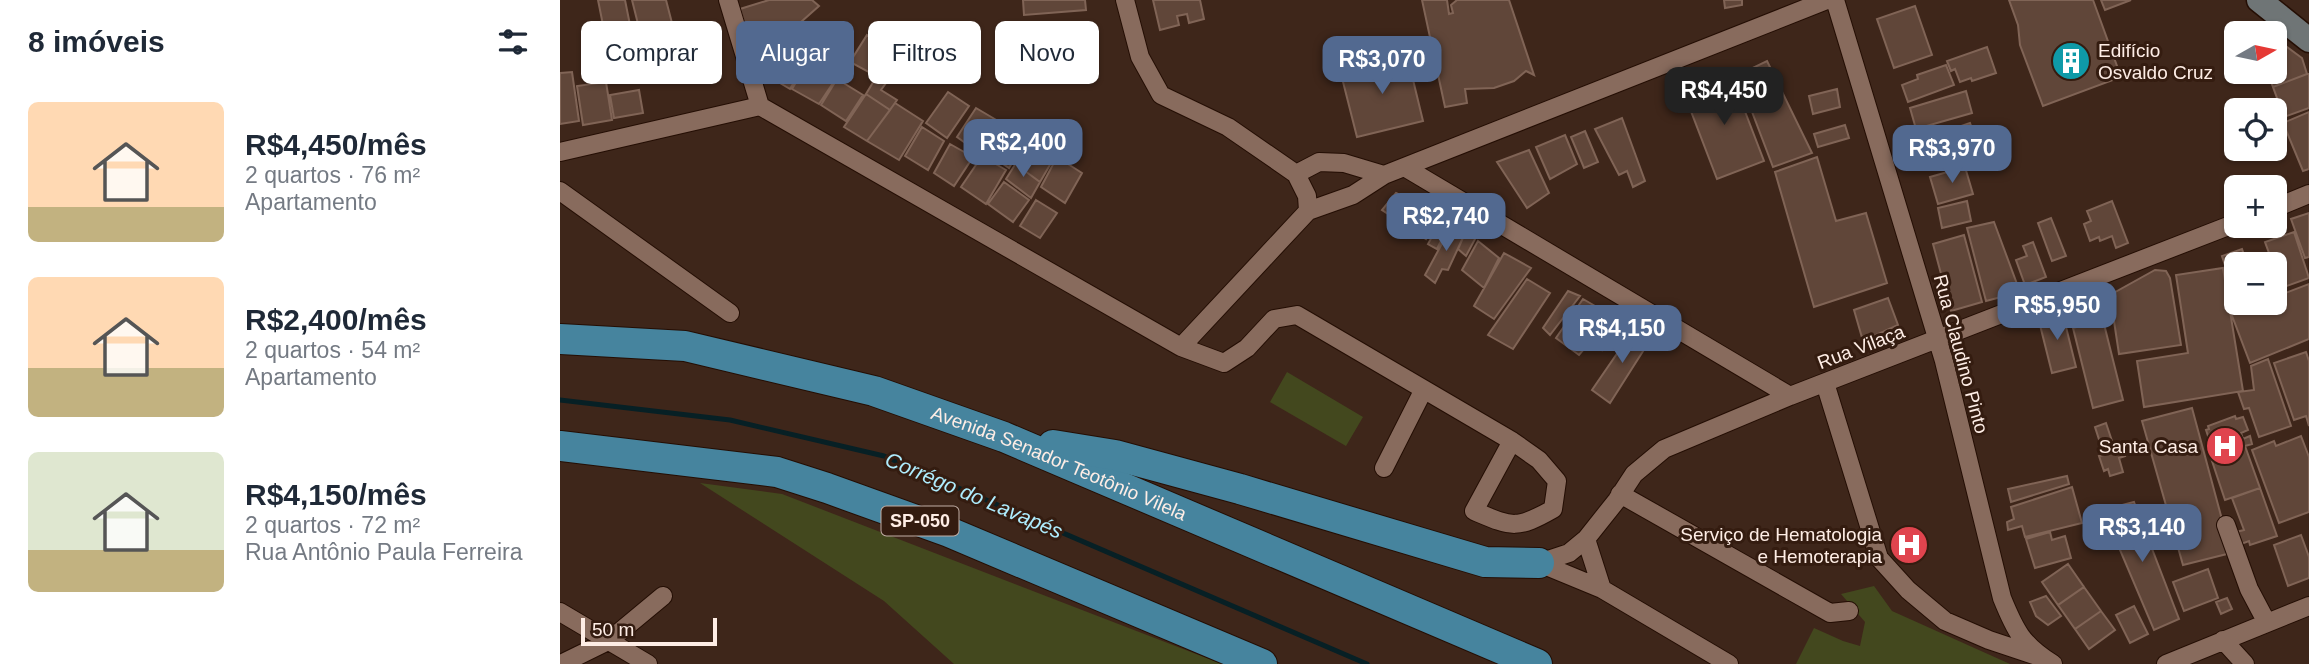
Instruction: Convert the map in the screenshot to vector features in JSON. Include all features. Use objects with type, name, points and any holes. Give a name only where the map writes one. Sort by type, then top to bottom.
[{"type":"highway","name":"Avenida Senador Teotônio Vilela","points":[[560,339],[685,346],[874,391],[1004,437],[1537,664]]},
{"type":"highway","points":[[1004,437],[1128,459],[1240,489],[1485,562],[1539,563]]},
{"type":"highway","name":"SP-050","points":[[560,446],[777,472],[949,532],[1262,664]]},
{"type":"main road","points":[[2259,0],[2309,40]]},
{"type":"street","points":[[728,0],[760,106]]},
{"type":"street","points":[[1125,0],[1140,57],[1161,95],[1228,127],[1296,174],[1307,196],[1308,211]]},
{"type":"street","points":[[1181,347],[1308,211],[1353,195],[1384,175],[1827,0]]},
{"type":"street","name":"Rua Claudino Pinto","points":[[1835,0],[1937,339],[2002,598],[2015,630],[2028,645],[2049,661]]},
{"type":"street","points":[[560,152],[760,106],[1181,347],[1224,363],[1247,348],[1274,319],[1297,315],[1512,441],[1539,460],[1557,481],[1553,509],[1529,523],[1507,525],[1474,511],[1512,441]]},
{"type":"street","points":[[1296,174],[1320,162],[1343,163],[1384,175]]},
{"type":"street","points":[[1406,168],[1790,396]]},
{"type":"street","points":[[560,191],[730,313]]},
{"type":"street","points":[[2287,203],[2309,194]]},
{"type":"street","name":"Rua Vilaça","points":[[1539,563],[1569,553],[1586,538],[1634,474],[1664,449],[1790,396],[2224,228]]},
{"type":"street","points":[[1825,383],[1879,558],[1908,590],[1945,621],[2049,661]]},
{"type":"street","points":[[1384,468],[1423,391]]},
{"type":"street","points":[[1620,494],[1830,613],[1849,611]]},
{"type":"street","points":[[2226,525],[2249,589],[2267,623]]},
{"type":"street","points":[[1586,538],[1602,589]]},
{"type":"street","points":[[1539,563],[1602,589],[1729,664]]},
{"type":"street","points":[[561,664],[610,640],[663,596]]},
{"type":"street","points":[[2166,664],[2309,606]]},
{"type":"street","points":[[560,612],[648,664]]},
{"type":"street","points":[[2223,640],[2245,664]]},
{"type":"green space","points":[[1287,372],[1363,417],[1346,446],[1270,402]]},
{"type":"green space","points":[[700,483],[782,494],[1222,664],[954,664],[884,601]]},
{"type":"green space","points":[[1874,586],[1892,611],[2010,664],[1796,664],[1814,628],[1860,646],[1865,622],[1841,594]]},
{"type":"building","points":[[598,0],[625,0],[629,21],[602,21]]},
{"type":"building","points":[[632,0],[666,0],[671,21],[637,21]]},
{"type":"building","points":[[769,0],[812,0],[819,6],[802,21],[744,21],[740,9]]},
{"type":"building","points":[[1023,0],[1085,0],[1086,10],[1024,15]]},
{"type":"building","points":[[1153,0],[1200,0],[1204,19],[1189,23],[1187,14],[1177,16],[1179,25],[1160,30]]},
{"type":"building","points":[[1422,0],[1447,0],[1449,14],[1453,13],[1451,5],[1457,0],[1509,0],[1534,75],[1526,71],[1514,81],[1494,88],[1465,89],[1467,103],[1445,107]]},
{"type":"building","points":[[1724,0],[1742,0],[1742,5],[1725,8]]},
{"type":"building","name":"Edifício Osvaldo Cruz","points":[[2009,0],[2093,0],[2121,77],[2043,106],[2020,45],[2018,25]]},
{"type":"building","points":[[2101,0],[2131,0],[2105,10]]},
{"type":"building","points":[[1915,6],[1932,55],[1894,68],[1877,19]]},
{"type":"building","points":[[868,36],[868,72],[854,64],[854,56]]},
{"type":"building","points":[[1987,47],[1996,73],[1960,82],[1955,69],[1951,71],[1947,61]]},
{"type":"building","points":[[2287,47],[2302,58],[2307,74],[2287,82]]},
{"type":"building","points":[[1407,55],[1423,121],[1357,137],[1340,70]]},
{"type":"building","points":[[1767,61],[1812,153],[1773,167],[1738,75]]},
{"type":"building","points":[[1946,65],[1954,85],[1908,102],[1902,85],[1918,79],[1917,75]]},
{"type":"building","points":[[572,72],[579,121],[560,124],[560,73]]},
{"type":"building","points":[[2309,74],[2309,108],[2287,116],[2287,98],[2277,98],[2273,87],[2287,84],[2287,82]]},
{"type":"building","points":[[1731,75],[1764,161],[1717,179],[1684,93]]},
{"type":"building","points":[[606,84],[612,120],[583,125],[577,86]]},
{"type":"building","points":[[795,84],[832,84],[819,104],[792,89]]},
{"type":"building","points":[[834,84],[845,84],[863,95],[846,121],[821,105]]},
{"type":"building","points":[[872,84],[885,84],[881,90],[897,100],[890,110],[866,94]]},
{"type":"building","points":[[1837,89],[1840,107],[1813,114],[1809,96]]},
{"type":"building","points":[[639,90],[643,113],[614,118],[610,95]]},
{"type":"building","points":[[1966,91],[1972,113],[1916,129],[1910,108]]},
{"type":"building","points":[[948,92],[969,106],[947,138],[926,123]]},
{"type":"building","points":[[866,94],[890,110],[867,141],[844,127]]},
{"type":"building","points":[[895,103],[923,121],[899,160],[867,141]]},
{"type":"building","points":[[976,108],[998,121],[978,152],[957,137]]},
{"type":"building","points":[[2309,112],[2309,169],[2303,171],[2287,133],[2287,121]]},
{"type":"building","points":[[1622,118],[1645,181],[1633,187],[1627,171],[1619,175],[1595,129]]},
{"type":"building","points":[[1970,123],[1979,148],[1929,165],[1922,143],[1933,139],[1932,136]]},
{"type":"building","points":[[1845,125],[1849,138],[1818,147],[1814,134]]},
{"type":"building","points":[[922,127],[944,141],[928,170],[905,156]]},
{"type":"building","points":[[1585,131],[1598,162],[1584,168],[1571,137]]},
{"type":"building","points":[[995,132],[1021,148],[1009,168],[984,151]]},
{"type":"building","points":[[1565,135],[1577,164],[1550,179],[1536,147]]},
{"type":"building","points":[[950,144],[973,157],[954,186],[934,173]]},
{"type":"building","points":[[1529,150],[1549,193],[1527,208],[1497,162]]},
{"type":"building","points":[[1031,151],[1051,163],[1040,182],[1025,171],[1028,165],[1025,163]]},
{"type":"building","points":[[982,156],[1006,170],[986,204],[961,187]]},
{"type":"building","points":[[1057,157],[1082,173],[1065,203],[1041,187]]},
{"type":"building","points":[[1817,157],[1836,221],[1866,213],[1887,283],[1814,307],[1775,172]]},
{"type":"building","points":[[1018,160],[1028,165],[1025,171],[1040,182],[1031,198],[1006,179]]},
{"type":"building","points":[[1965,167],[1973,194],[1938,204],[1930,177]]},
{"type":"building","points":[[1004,182],[1029,200],[1013,222],[988,204]]},
{"type":"building","points":[[1396,193],[1441,216],[1426,239],[1382,210]]},
{"type":"building","points":[[1036,200],[1057,213],[1040,238],[1020,226]]},
{"type":"building","points":[[1967,201],[1971,221],[1942,228],[1938,208]]},
{"type":"building","points":[[2112,201],[2128,243],[2116,248],[2112,236],[2100,241],[2099,237],[2090,241],[2084,224],[2091,221],[2087,211]]},
{"type":"building","points":[[2309,213],[2309,257],[2305,258],[2291,219]]},
{"type":"building","points":[[1442,218],[1450,222],[1437,249],[1428,244]]},
{"type":"building","points":[[2051,218],[2066,256],[2052,261],[2038,223]]},
{"type":"building","points":[[1994,222],[2020,292],[1986,301],[1967,228]]},
{"type":"building","points":[[1452,225],[1466,231],[1448,270],[1442,269],[1435,283],[1425,275]]},
{"type":"building","points":[[1466,231],[1475,239],[1466,256],[1458,249]]},
{"type":"building","points":[[2294,232],[2309,278],[2287,286],[2287,252],[2269,252],[2265,242],[2287,238],[2287,234]]},
{"type":"building","points":[[1964,235],[1982,302],[1951,311],[1933,244]]},
{"type":"building","points":[[1478,241],[1499,258],[1484,288],[1462,270]]},
{"type":"building","points":[[2033,242],[2046,277],[2025,285],[2016,260],[2027,256],[2023,246]]},
{"type":"building","points":[[1504,253],[1531,268],[1494,319],[1474,306]]},
{"type":"building","points":[[2223,268],[2224,315],[2231,315],[2243,391],[2144,407],[2137,361],[2188,353],[2176,275]]},
{"type":"building","points":[[2155,270],[2166,271],[2170,278],[2181,345],[2119,354],[2110,295]]},
{"type":"building","points":[[1527,279],[1550,293],[1513,349],[1488,335]]},
{"type":"building","points":[[2309,284],[2309,339],[2250,363],[2232,315],[2287,315],[2287,292]]},
{"type":"building","points":[[1568,291],[1580,296],[1550,335],[1543,328]]},
{"type":"building","points":[[1888,298],[1898,325],[1863,341],[1854,310]]},
{"type":"building","points":[[1583,299],[1621,321],[1602,350],[1590,342],[1579,355],[1556,338]]},
{"type":"building","points":[[2062,311],[2076,367],[2052,373],[2038,317]]},
{"type":"building","points":[[2103,320],[2123,400],[2093,408],[2073,328]]},
{"type":"building","points":[[1636,326],[1652,337],[1610,403],[1592,390]]},
{"type":"building","points":[[2306,352],[2309,361],[2309,426],[2306,416],[2294,420],[2274,363]]},
{"type":"building","points":[[2268,359],[2291,426],[2259,437],[2249,408],[2244,409],[2238,392],[2254,390],[2251,366]]},
{"type":"building","points":[[2192,408],[2231,553],[2183,565],[2142,421]]},
{"type":"building","points":[[2235,416],[2236,419],[2243,417],[2248,430],[2241,433],[2243,439],[2250,436],[2252,444],[2245,446],[2260,488],[2225,500],[2208,449],[2212,448],[2206,430],[2209,429],[2208,426]]},
{"type":"building","points":[[2106,423],[2113,444],[2120,442],[2125,456],[2119,458],[2123,472],[2110,476],[2108,469],[2104,471],[2099,456],[2104,455],[2095,427]]},
{"type":"building","points":[[2301,436],[2309,457],[2309,512],[2279,523],[2252,450],[2274,441],[2276,446]]},
{"type":"building","points":[[2067,476],[2069,484],[2011,502],[2008,489]]},
{"type":"building","points":[[2072,487],[2082,523],[2025,537],[2022,526],[2008,530],[2007,522],[2014,519],[2011,507]]},
{"type":"building","points":[[2260,488],[2277,536],[2250,545],[2249,541],[2241,544],[2236,532],[2244,530],[2232,498]]},
{"type":"building","points":[[2134,502],[2179,619],[2154,630],[2103,510]]},
{"type":"building","points":[[2050,532],[2052,540],[2065,536],[2071,558],[2035,568],[2026,539]]},
{"type":"building","points":[[2301,535],[2309,557],[2309,578],[2288,586],[2274,545]]},
{"type":"building","points":[[2068,564],[2084,587],[2058,605],[2042,582]]},
{"type":"building","points":[[2208,569],[2218,598],[2184,611],[2173,582]]},
{"type":"building","points":[[2084,587],[2101,611],[2075,629],[2058,605]]},
{"type":"building","points":[[2046,596],[2061,616],[2048,625],[2036,616],[2030,602]]},
{"type":"building","points":[[2227,598],[2232,609],[2221,614],[2216,602]]},
{"type":"building","points":[[2134,606],[2148,634],[2130,643],[2116,615]]},
{"type":"building","points":[[2101,611],[2115,630],[2089,649],[2075,629]]},
{"type":"waterway","name":"Corrégo do Lavapés","points":[[560,400],[730,420],[884,456],[1367,664]]},
{"type":"place","name":"Edifício Osvaldo Cruz","points":[[2071,61]]},
{"type":"place","name":"Santa Casa","points":[[2225,446]]},
{"type":"place","name":"Serviço de Hematologia e Hemoterapia","points":[[1909,545]]}]
